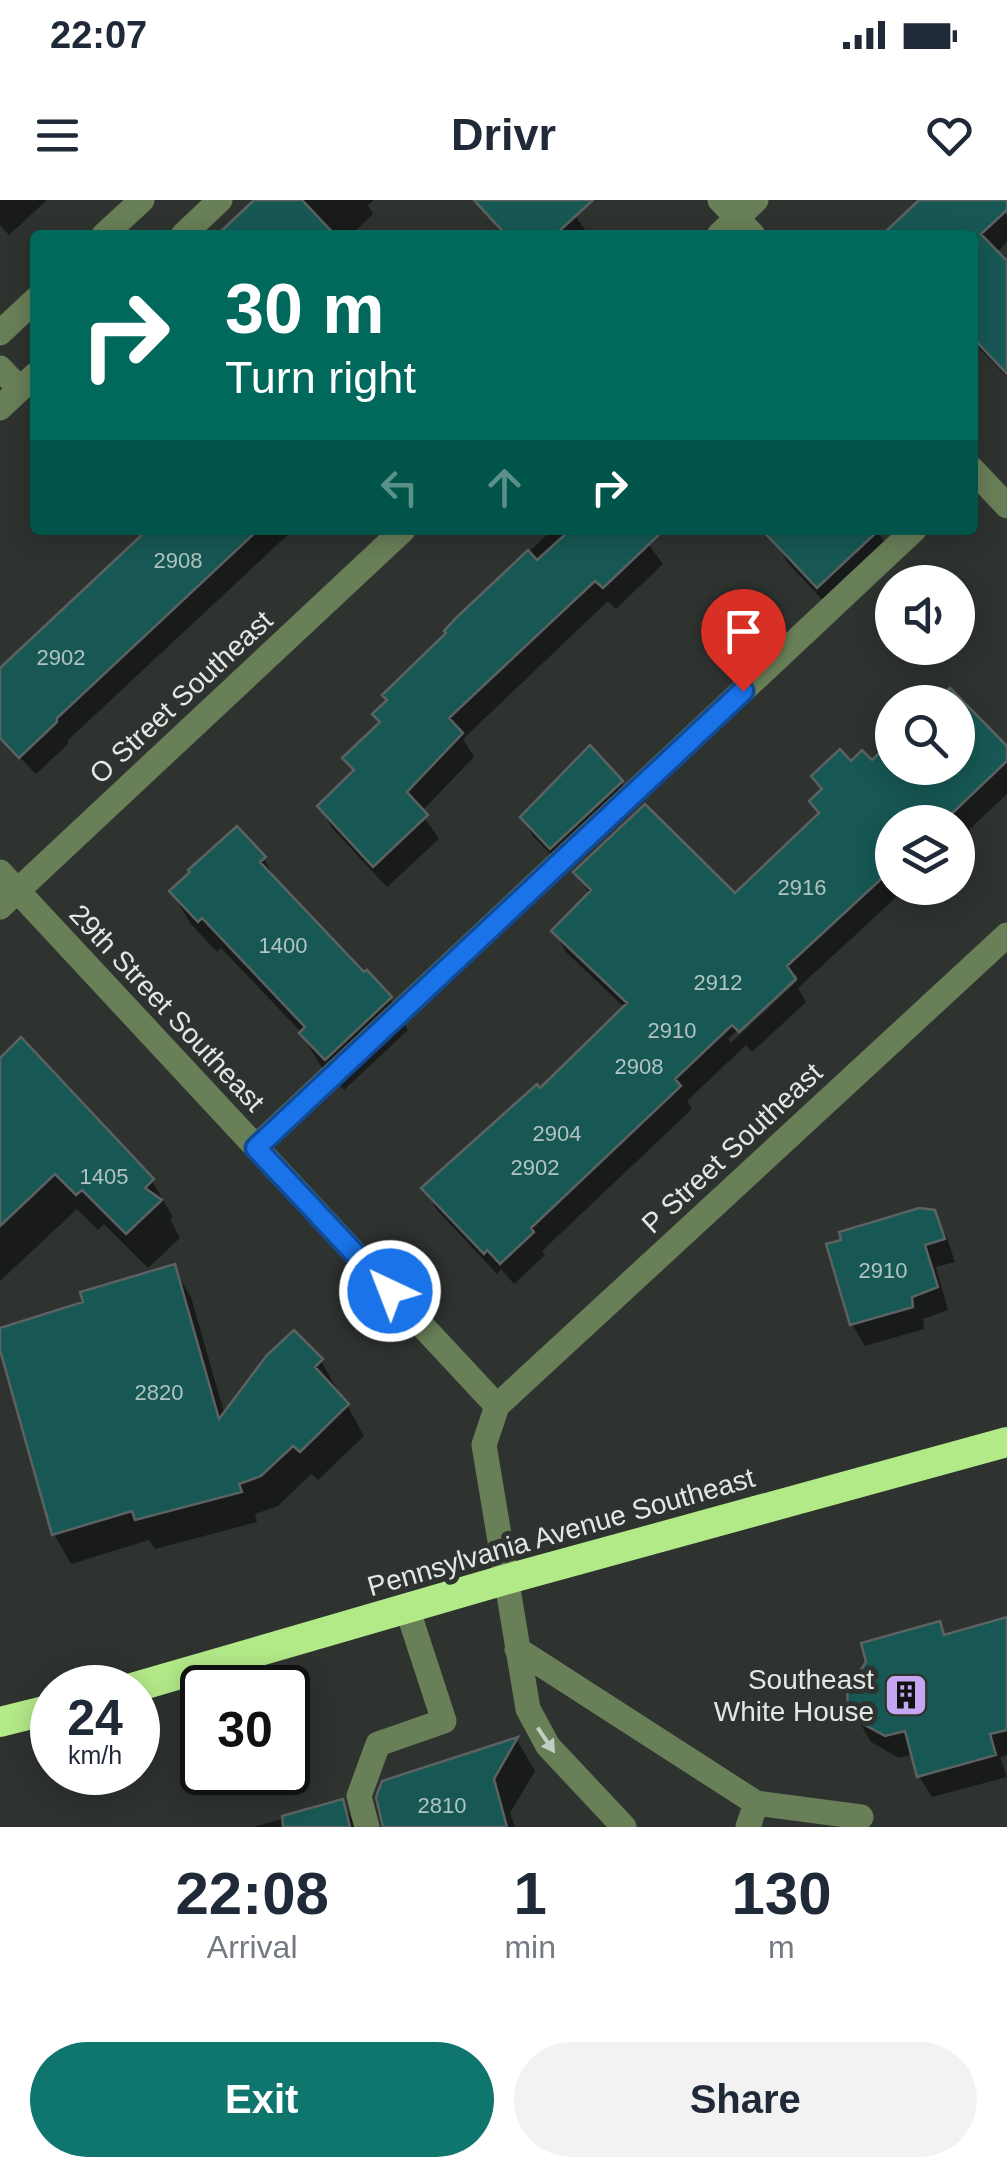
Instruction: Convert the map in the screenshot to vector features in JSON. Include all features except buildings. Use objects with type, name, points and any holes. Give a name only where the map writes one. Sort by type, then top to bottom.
[{"type":"highway","name":"Pennsylvania Avenue Southeast","points":[[160,1680],[504,1580],[1007,1442]]},
{"type":"highway","points":[[0,1722],[30,1714]]},
{"type":"street","points":[[109,230],[142,200]]},
{"type":"street","points":[[188,230],[220,200]]},
{"type":"street","points":[[732,222],[756,200]]},
{"type":"street","points":[[0,333],[30,305]]},
{"type":"street","points":[[0,368],[28,382],[0,408]]},
{"type":"street","points":[[978,476],[1007,506]]},
{"type":"street","name":"O Street Southeast","points":[[6,890],[397,535]]},
{"type":"street","points":[[256,1148],[909,535]]},
{"type":"street","name":"29th Street Southeast","points":[[6,890],[256,1148],[496,1406]]},
{"type":"street","name":"P Street Southeast","points":[[496,1406],[1007,935]]},
{"type":"street","points":[[496,1406],[484,1445],[528,1709],[548,1746],[624,1827]]},
{"type":"street","points":[[367,1827],[359,1796],[378,1744],[444,1721],[407,1608]]},
{"type":"street","points":[[517,1648],[752,1815],[861,1817]]},
{"type":"place","name":"Southeast White House","points":[[906,1695]]},
{"type":"route","points":[[390,1291],[256,1148],[743,691]]}]
